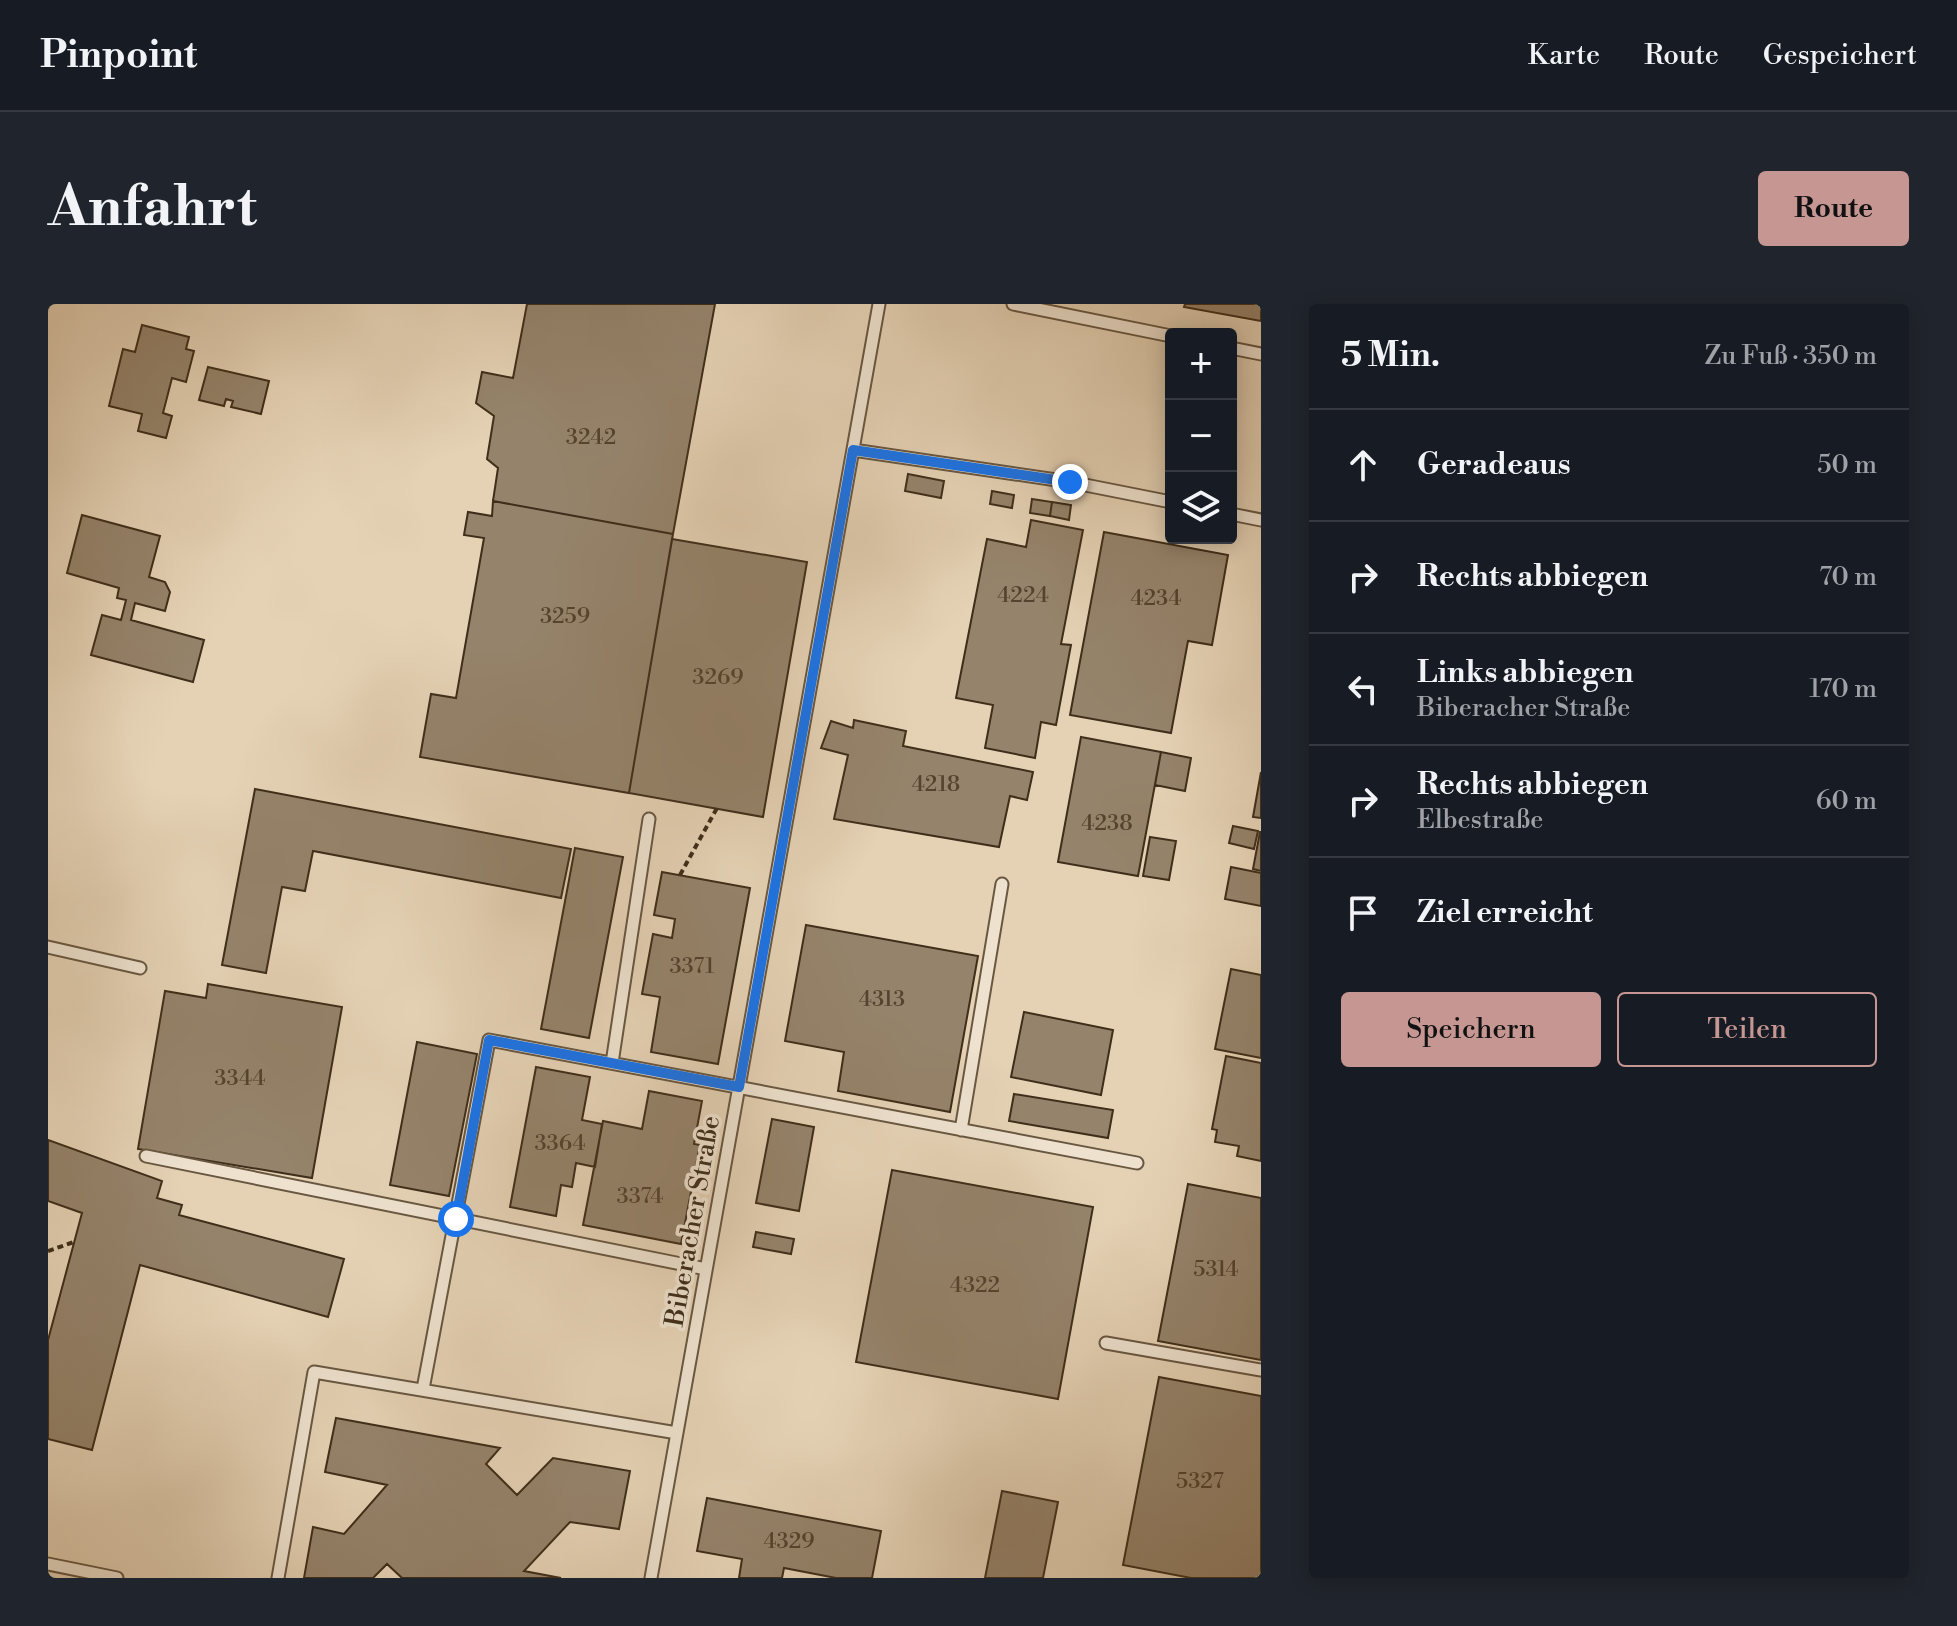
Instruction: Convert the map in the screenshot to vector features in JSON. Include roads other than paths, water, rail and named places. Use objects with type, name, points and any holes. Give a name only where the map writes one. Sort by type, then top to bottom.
[{"type":"lane","name":"Biberacher Straße","points":[[651,1578],[879,304]]},
{"type":"lane","points":[[1013,304],[1165,335]]},
{"type":"lane","points":[[1237,349],[1261,354]]},
{"type":"lane","points":[[853,450],[1070,482],[1165,501]]},
{"type":"lane","points":[[1237,515],[1261,520]]},
{"type":"lane","points":[[612,1063],[649,819]]},
{"type":"lane","points":[[961,1130],[1002,884]]},
{"type":"lane","points":[[48,947],[140,968]]},
{"type":"lane","points":[[423,1389],[489,1040],[1137,1163]]},
{"type":"lane","points":[[146,1156],[706,1269]]},
{"type":"lane","points":[[1106,1343],[1261,1370]]},
{"type":"lane","points":[[278,1578],[314,1372],[677,1433]]},
{"type":"lane","points":[[48,1564],[117,1578]]}]
